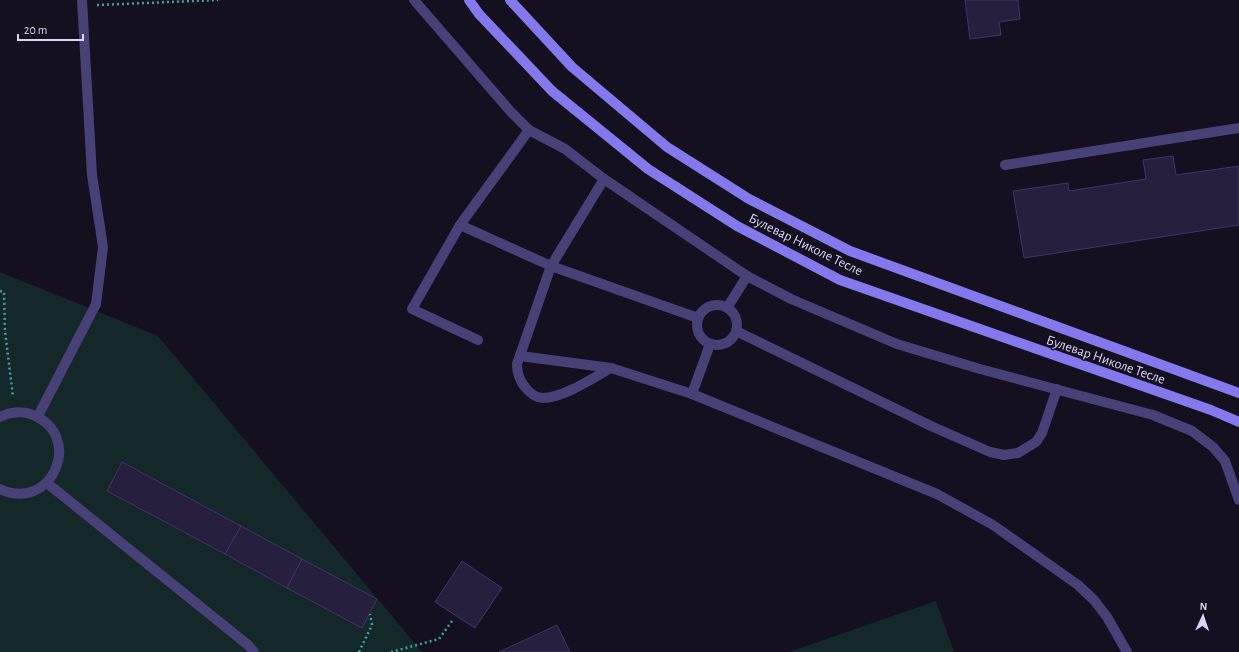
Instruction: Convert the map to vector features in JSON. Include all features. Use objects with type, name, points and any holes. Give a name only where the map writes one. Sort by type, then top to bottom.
[{"type":"main road","name":"Булевар Николе Тесле","points":[[469,0],[480,14],[552,91],[648,169],[737,226],[840,280],[1211,410],[1239,422]]},
{"type":"main road","name":"Булевар Николе Тесле","points":[[510,0],[572,67],[667,147],[749,199],[850,251],[1239,393]]},
{"type":"street","points":[[414,0],[529,130],[565,149],[604,179],[747,276],[791,299],[896,344],[980,369],[1153,415],[1192,431],[1213,447],[1225,461],[1239,500]]},
{"type":"street","points":[[38,416],[96,304],[103,247],[92,175],[82,3]]},
{"type":"street","points":[[1005,165],[1239,128]]},
{"type":"street","points":[[478,340],[412,309],[460,225],[529,130]]},
{"type":"street","points":[[604,179],[551,266],[520,356],[517,373],[522,383],[536,397],[543,398],[554,396],[574,388],[611,368]]},
{"type":"street","points":[[460,225],[551,266],[698,318]]},
{"type":"street","points":[[727,308],[747,276]]},
{"type":"street","points":[[720,306],[727,308],[736,318],[736,332],[729,342],[723,344],[710,344],[700,336],[698,330],[698,318],[707,308],[720,306]]},
{"type":"street","points":[[736,332],[931,426],[990,452],[1004,455],[1018,453],[1036,442],[1042,433],[1057,389]]},
{"type":"street","points":[[692,394],[710,344]]},
{"type":"street","points":[[520,356],[611,368],[692,394],[912,482],[950,500],[993,525],[1078,585],[1094,600],[1107,617],[1127,652]]},
{"type":"street","points":[[0,417],[14,412],[38,416],[47,423],[54,432],[59,447],[58,464],[54,474],[47,483],[28,493],[17,494],[0,489]]},
{"type":"street","points":[[47,483],[248,645],[254,652]]},
{"type":"path","points":[[82,3],[218,0]]},
{"type":"path","points":[[0,291],[4,292],[5,331],[14,412]]},
{"type":"path","points":[[359,652],[372,625],[370,614]]},
{"type":"path","points":[[391,652],[439,639],[452,622]]},
{"type":"green space","points":[[0,272],[158,336],[422,652],[0,652]]},
{"type":"green space","points":[[936,601],[954,652],[789,652]]},
{"type":"building","points":[[965,0],[1018,0],[1020,19],[999,22],[1001,35],[970,39]]},
{"type":"building","points":[[1173,156],[1176,175],[1239,166],[1239,225],[1024,258],[1013,191],[1068,183],[1069,191],[1146,179],[1143,160]]},
{"type":"building","points":[[122,462],[241,526],[225,554],[107,491]]},
{"type":"building","points":[[241,526],[302,559],[287,588],[225,554]]},
{"type":"building","points":[[302,559],[377,599],[362,628],[287,588]]},
{"type":"building","points":[[462,561],[502,588],[475,628],[435,602]]},
{"type":"building","points":[[557,625],[570,652],[499,652]]}]
